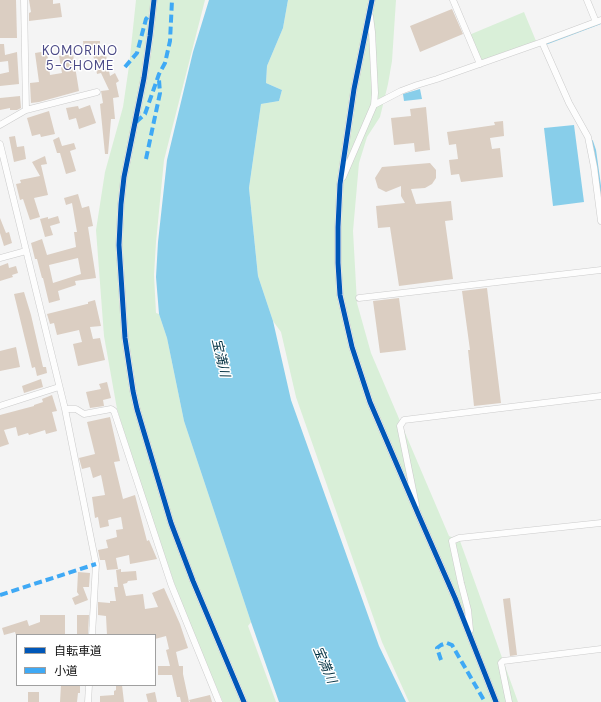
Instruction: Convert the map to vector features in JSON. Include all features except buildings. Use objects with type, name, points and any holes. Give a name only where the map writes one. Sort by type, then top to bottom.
[{"type":"street","points":[[24,0],[26,110]]},
{"type":"street","points":[[154,0],[140,100],[124,177],[119,256],[125,338],[133,391],[171,522],[196,588],[244,702]]},
{"type":"street","points":[[372,0],[354,89],[340,184],[338,278],[347,329],[370,402],[455,598],[496,702]]},
{"type":"street","points":[[453,0],[480,64]]},
{"type":"street","points":[[374,105],[401,91],[598,21],[587,0]]},
{"type":"street","points":[[340,184],[374,105],[375,93],[372,32],[369,14]]},
{"type":"street","points":[[542,42],[569,102],[588,137],[594,167],[601,221]]},
{"type":"street","points":[[0,125],[26,110],[97,92]]},
{"type":"street","points":[[0,144],[65,409],[96,564],[92,634]]},
{"type":"street","points":[[0,258],[26,251]]},
{"type":"street","points":[[360,298],[601,270]]},
{"type":"street","points":[[0,406],[59,387]]},
{"type":"street","points":[[419,516],[400,426],[404,420],[601,396]]},
{"type":"street","points":[[65,409],[76,409],[84,414],[111,409],[114,411],[171,584],[219,702]]},
{"type":"street","points":[[471,638],[468,610],[452,541],[458,538],[601,523]]},
{"type":"street","points":[[509,702],[501,663],[503,661],[601,649]]},
{"type":"street","points":[[88,702],[89,686]]},
{"type":"green space","points":[[136,0],[205,0],[164,160],[154,275],[156,313],[159,314],[167,338],[184,421],[251,622],[248,626],[276,702],[223,702],[186,618],[139,480],[117,409],[104,336],[96,230],[105,172],[123,107]]},
{"type":"green space","points":[[288,0],[396,0],[392,61],[388,84],[380,117],[367,137],[359,163],[353,231],[357,303],[371,353],[449,536],[460,541],[518,702],[409,702],[382,642],[296,397],[281,332],[273,321],[258,276],[249,188],[261,104],[279,101],[282,90],[266,83],[267,66],[283,28]]},
{"type":"green space","points":[[524,12],[536,41],[480,61],[469,35]]},
{"type":"water","name":"宝満川","points":[[209,0],[288,0],[283,28],[267,66],[266,83],[282,90],[279,101],[261,104],[249,188],[258,276],[273,321],[291,400],[379,646],[406,702],[279,702],[184,421],[167,338],[159,314],[156,277],[158,242],[167,160],[193,52]]},
{"type":"water","points":[[420,89],[422,99],[404,101],[403,94]]},
{"type":"water","points":[[574,125],[584,202],[553,206],[544,128]]},
{"type":"waterway","points":[[546,46],[545,44],[601,23]]},
{"type":"waterway","points":[[592,141],[595,150],[601,193]]},
{"type":"marked path","points":[[136,122],[145,114],[159,74],[165,63],[170,41],[172,0]]},
{"type":"marked path","points":[[125,67],[137,53],[146,19],[150,14]]},
{"type":"marked path","points":[[146,159],[160,93],[159,80]]},
{"type":"marked path","points":[[0,595],[96,564]]},
{"type":"marked path","points":[[441,660],[437,648],[447,643],[452,645],[485,702]]},
{"type":"cycle path","points":[[154,0],[144,78],[124,177],[121,204],[119,245],[125,338],[137,409],[171,523],[193,581],[244,702]]},
{"type":"cycle path","points":[[372,0],[354,89],[340,184],[338,227],[340,295],[352,347],[370,402],[455,598],[496,702]]},
{"type":"district","name":"KOMORINO 5-CHOME","points":[[80,60]]}]
